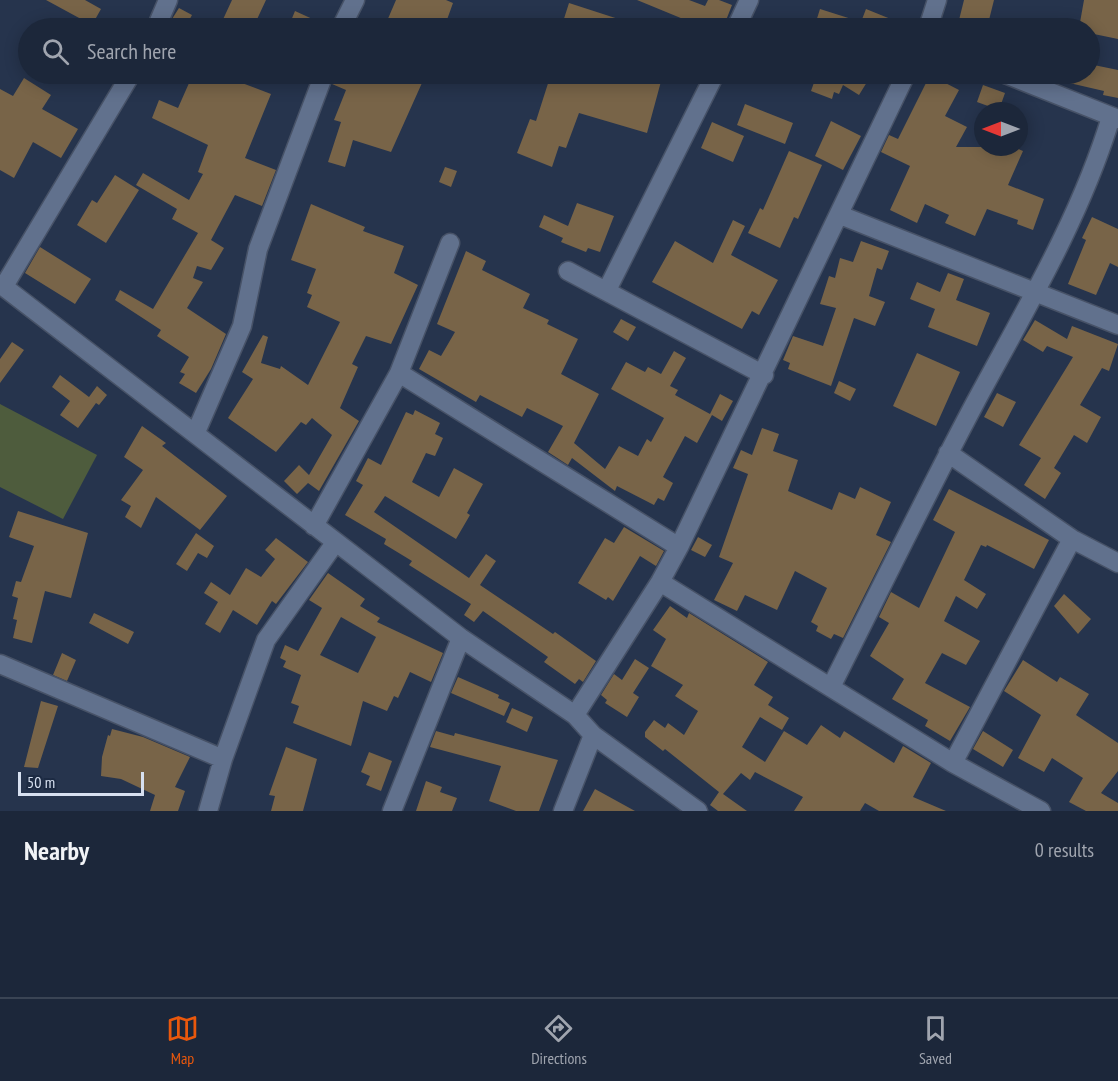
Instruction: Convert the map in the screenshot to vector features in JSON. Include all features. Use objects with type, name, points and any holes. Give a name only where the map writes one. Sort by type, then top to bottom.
[{"type":"street","points":[[160,18],[168,0]]},
{"type":"street","points":[[346,18],[355,0]]},
{"type":"street","points":[[741,18],[749,0]]},
{"type":"street","points":[[931,18],[937,0]]},
{"type":"street","points":[[125,84],[2,285],[196,432],[335,543],[460,638],[574,715],[593,735],[698,811]]},
{"type":"street","points":[[196,432],[242,326],[258,249],[320,84]]},
{"type":"street","points":[[607,290],[710,84]]},
{"type":"street","points":[[574,715],[660,582],[679,547],[764,375],[901,84]]},
{"type":"street","points":[[831,687],[948,453],[1084,196],[1114,118],[1030,84]]},
{"type":"street","points":[[840,215],[1034,293],[1118,324]]},
{"type":"street","points":[[314,526],[399,373],[450,243]]},
{"type":"street","points":[[568,271],[764,375]]},
{"type":"street","points":[[399,373],[679,547]]},
{"type":"street","points":[[948,453],[1072,539],[1118,562]]},
{"type":"street","points":[[953,763],[1072,539]]},
{"type":"street","points":[[208,811],[223,759],[266,640],[335,543]]},
{"type":"street","points":[[660,582],[953,763],[1041,811]]},
{"type":"street","points":[[392,811],[460,638]]},
{"type":"street","points":[[0,664],[223,759]]},
{"type":"street","points":[[563,811],[593,735]]},
{"type":"green space","points":[[0,404],[97,455],[63,519],[0,487]]},
{"type":"building","points":[[46,0],[85,0],[101,9],[96,18],[79,18]]},
{"type":"building","points":[[232,0],[266,0],[258,18],[224,18]]},
{"type":"building","points":[[396,0],[446,0],[453,3],[448,18],[388,18]]},
{"type":"building","points":[[637,0],[689,0],[705,6],[708,0],[719,0],[732,5],[727,18],[681,18]]},
{"type":"building","points":[[964,0],[994,0],[990,18],[960,18]]},
{"type":"building","points":[[1084,0],[1118,0],[1118,39],[1100,35],[1100,18],[1081,18]]},
{"type":"building","points":[[569,3],[615,18],[564,18]]},
{"type":"building","points":[[179,8],[192,15],[190,18],[173,18]]},
{"type":"building","points":[[820,9],[848,18],[817,18]]},
{"type":"building","points":[[866,9],[888,18],[863,18]]},
{"type":"building","points":[[295,11],[310,18],[292,18]]},
{"type":"building","points":[[1100,66],[1118,70],[1118,98],[1103,95],[1104,91],[1074,84],[1100,84]]},
{"type":"building","points":[[20,84],[34,84],[51,95],[42,109],[78,129],[61,158],[33,142],[14,178],[0,170],[0,89],[13,96]]},
{"type":"building","points":[[189,84],[244,84],[271,94],[245,158],[276,170],[262,206],[235,195],[211,240],[224,248],[211,270],[197,266],[193,278],[203,282],[187,308],[226,334],[211,369],[196,393],[179,383],[185,374],[180,372],[189,357],[157,336],[161,330],[115,300],[120,290],[153,309],[198,233],[172,219],[177,209],[136,185],[143,173],[189,200],[203,174],[198,172],[208,145],[152,118],[159,100],[178,108]]},
{"type":"building","points":[[332,84],[422,84],[391,152],[353,140],[345,167],[328,162],[341,122],[334,120],[346,90]]},
{"type":"building","points":[[548,84],[660,84],[647,133],[579,113],[566,148],[559,146],[552,167],[517,153],[530,119],[536,121]]},
{"type":"building","points":[[813,84],[866,84],[859,95],[843,85],[839,94],[834,92],[832,99],[811,91]]},
{"type":"building","points":[[926,84],[947,84],[959,90],[945,116],[967,127],[956,147],[974,147],[974,156],[1021,156],[1008,185],[1044,199],[1033,230],[1017,224],[1018,220],[987,209],[975,236],[945,223],[949,215],[925,204],[917,223],[890,210],[910,166],[881,152],[889,135],[898,139]]},
{"type":"building","points":[[983,85],[1005,93],[1002,102],[977,102]]},
{"type":"building","points":[[745,104],[793,123],[785,144],[737,125]]},
{"type":"building","points":[[831,121],[861,136],[843,170],[815,156]]},
{"type":"building","points":[[712,122],[744,136],[733,162],[701,148]]},
{"type":"building","points":[[789,151],[822,165],[798,219],[794,217],[780,248],[748,233],[760,208],[763,210]]},
{"type":"building","points":[[445,167],[457,171],[451,187],[439,182]]},
{"type":"building","points":[[115,175],[139,190],[106,243],[77,225],[92,200],[97,203]]},
{"type":"building","points":[[577,203],[614,216],[600,252],[588,248],[586,252],[561,242],[563,238],[539,227],[544,215],[568,226]]},
{"type":"building","points":[[311,204],[365,227],[363,231],[404,246],[394,273],[418,285],[391,344],[366,336],[352,364],[358,367],[340,408],[359,421],[319,491],[308,483],[297,494],[284,481],[299,465],[309,475],[332,435],[312,418],[306,425],[301,422],[276,452],[228,418],[253,379],[242,372],[263,335],[268,337],[261,363],[280,369],[281,366],[308,385],[340,322],[307,307],[312,295],[307,293],[316,269],[291,260]]},
{"type":"building","points":[[1092,217],[1118,229],[1118,267],[1110,263],[1096,295],[1068,284],[1086,240],[1082,238]]},
{"type":"building","points":[[733,220],[745,226],[731,255],[778,280],[759,315],[752,311],[742,329],[652,282],[675,241],[713,263]]},
{"type":"building","points":[[861,241],[889,251],[882,270],[877,268],[869,296],[885,302],[875,326],[854,318],[831,386],[788,369],[790,363],[783,360],[793,336],[823,346],[836,308],[820,304],[829,276],[835,278],[840,258],[853,262]]},
{"type":"building","points":[[40,247],[91,279],[75,304],[25,273]]},
{"type":"building","points":[[466,251],[486,261],[482,270],[530,294],[523,308],[549,320],[547,324],[578,339],[561,374],[599,394],[574,443],[605,469],[619,446],[638,456],[647,439],[651,442],[664,418],[611,389],[626,362],[645,372],[648,367],[661,374],[674,351],[686,358],[670,386],[678,390],[675,395],[710,414],[720,394],[733,401],[722,421],[712,415],[697,443],[685,436],[663,477],[673,483],[664,501],[658,498],[654,505],[617,486],[615,491],[572,458],[568,465],[548,452],[563,426],[527,408],[522,417],[480,395],[476,402],[419,369],[429,350],[441,356],[455,332],[437,324]]},
{"type":"building","points":[[948,273],[964,279],[956,300],[990,313],[977,346],[928,327],[935,309],[910,299],[917,282],[940,292]]},
{"type":"building","points":[[621,319],[636,327],[628,341],[613,332]]},
{"type":"building","points":[[1035,320],[1067,339],[1072,326],[1118,344],[1109,371],[1102,368],[1080,405],[1101,417],[1087,443],[1074,435],[1054,468],[1061,473],[1045,499],[1024,485],[1041,458],[1019,445],[1073,357],[1047,346],[1043,352],[1023,340]]},
{"type":"building","points":[[12,342],[24,350],[0,383],[0,359]]},
{"type":"building","points":[[917,353],[960,372],[936,426],[893,406]]},
{"type":"building","points":[[60,375],[89,397],[97,386],[107,395],[99,405],[96,403],[78,428],[60,415],[70,401],[52,387]]},
{"type":"building","points":[[839,381],[856,389],[850,401],[834,393]]},
{"type":"building","points":[[997,393],[1016,402],[1003,427],[984,417]]},
{"type":"building","points":[[415,410],[440,423],[435,434],[443,438],[435,456],[426,453],[412,482],[439,497],[454,468],[483,484],[467,513],[470,515],[456,539],[385,496],[374,512],[469,578],[486,554],[496,561],[480,585],[596,661],[583,682],[579,679],[575,684],[544,662],[548,657],[483,611],[474,622],[464,615],[471,604],[409,565],[412,561],[384,544],[386,539],[345,515],[363,485],[356,481],[368,458],[381,465],[406,412],[413,415]]},
{"type":"building","points":[[142,426],[166,443],[162,446],[227,496],[200,530],[156,497],[141,528],[125,517],[131,506],[121,500],[143,470],[124,457]]},
{"type":"building","points":[[762,428],[779,434],[773,451],[798,460],[788,491],[832,510],[839,492],[855,499],[860,487],[891,502],[876,535],[891,542],[843,638],[834,634],[831,639],[816,631],[818,626],[811,622],[827,588],[795,571],[777,610],[745,595],[737,611],[714,600],[733,563],[719,557],[748,474],[733,468],[741,450],[752,455]]},
{"type":"building","points":[[949,489],[1049,540],[1034,569],[987,545],[986,547],[981,545],[964,580],[986,594],[977,609],[956,596],[944,621],[980,641],[966,665],[942,653],[925,683],[970,707],[950,741],[925,726],[928,720],[892,699],[904,679],[870,656],[889,623],[879,617],[891,592],[919,608],[955,532],[933,520]]},
{"type":"building","points":[[18,511],[88,533],[71,598],[45,591],[32,643],[13,638],[17,620],[13,619],[18,598],[12,596],[16,581],[21,582],[34,546],[9,537]]},
{"type":"building","points":[[624,527],[664,551],[656,566],[640,556],[613,601],[608,597],[606,600],[578,583],[605,538],[614,543]]},
{"type":"building","points":[[196,533],[214,546],[207,558],[198,553],[187,571],[176,564]]},
{"type":"building","points":[[698,537],[712,545],[705,557],[691,550]]},
{"type":"building","points":[[276,538],[308,562],[276,604],[272,601],[257,625],[233,610],[220,633],[205,624],[218,602],[204,593],[211,582],[230,595],[246,568],[261,577],[275,559],[265,550]]},
{"type":"building","points":[[328,573],[365,599],[360,606],[380,618],[377,622],[443,653],[431,682],[410,672],[398,698],[394,696],[387,711],[363,701],[351,746],[293,723],[299,706],[291,703],[301,675],[283,667],[286,661],[280,658],[285,645],[298,651],[322,608],[309,600]],"holes":[[[341,617],[376,637],[358,673],[320,655]]]},
{"type":"building","points":[[1064,594],[1091,619],[1078,634],[1054,606]]},
{"type":"building","points":[[670,606],[687,618],[689,613],[768,662],[754,685],[773,697],[768,705],[789,718],[782,730],[760,717],[742,747],[765,762],[784,731],[807,745],[821,725],[840,738],[844,731],[894,763],[903,746],[931,763],[913,797],[946,811],[879,811],[865,803],[860,811],[794,811],[803,797],[755,772],[750,780],[741,773],[723,794],[747,811],[718,811],[710,805],[719,792],[665,749],[663,751],[645,737],[645,732],[654,720],[665,728],[668,723],[684,735],[698,711],[675,696],[683,685],[651,666],[666,639],[653,630]]},
{"type":"building","points":[[94,613],[134,632],[128,644],[89,623]]},
{"type":"building","points":[[62,653],[76,660],[67,681],[53,675]]},
{"type":"building","points":[[635,659],[649,668],[633,693],[639,697],[627,717],[605,703],[607,700],[601,695],[614,674],[622,680]]},
{"type":"building","points":[[1023,660],[1057,682],[1060,677],[1089,694],[1076,715],[1118,743],[1118,771],[1101,793],[1118,803],[1118,811],[1086,811],[1069,802],[1083,778],[1052,758],[1044,772],[1018,758],[1041,715],[1004,691]]},
{"type":"building","points":[[458,677],[499,695],[498,698],[510,703],[504,716],[451,693]]},
{"type":"building","points":[[41,701],[58,706],[38,768],[24,767]]},
{"type":"building","points":[[512,708],[533,717],[527,732],[506,722]]},
{"type":"building","points":[[112,729],[143,737],[190,757],[175,787],[185,791],[178,811],[150,811],[155,795],[121,779],[101,776],[102,757]]},
{"type":"building","points":[[436,731],[454,736],[455,733],[558,760],[539,811],[516,811],[489,801],[501,766],[430,747]]},
{"type":"building","points":[[983,731],[1013,750],[1003,767],[973,749]]},
{"type":"building","points":[[286,747],[317,759],[303,811],[271,811],[275,796],[269,795]]},
{"type":"building","points":[[369,752],[392,761],[381,791],[366,785],[370,776],[361,772]]},
{"type":"building","points":[[426,781],[442,787],[440,792],[457,798],[452,811],[416,811]]},
{"type":"building","points":[[595,789],[635,811],[583,811]]}]
